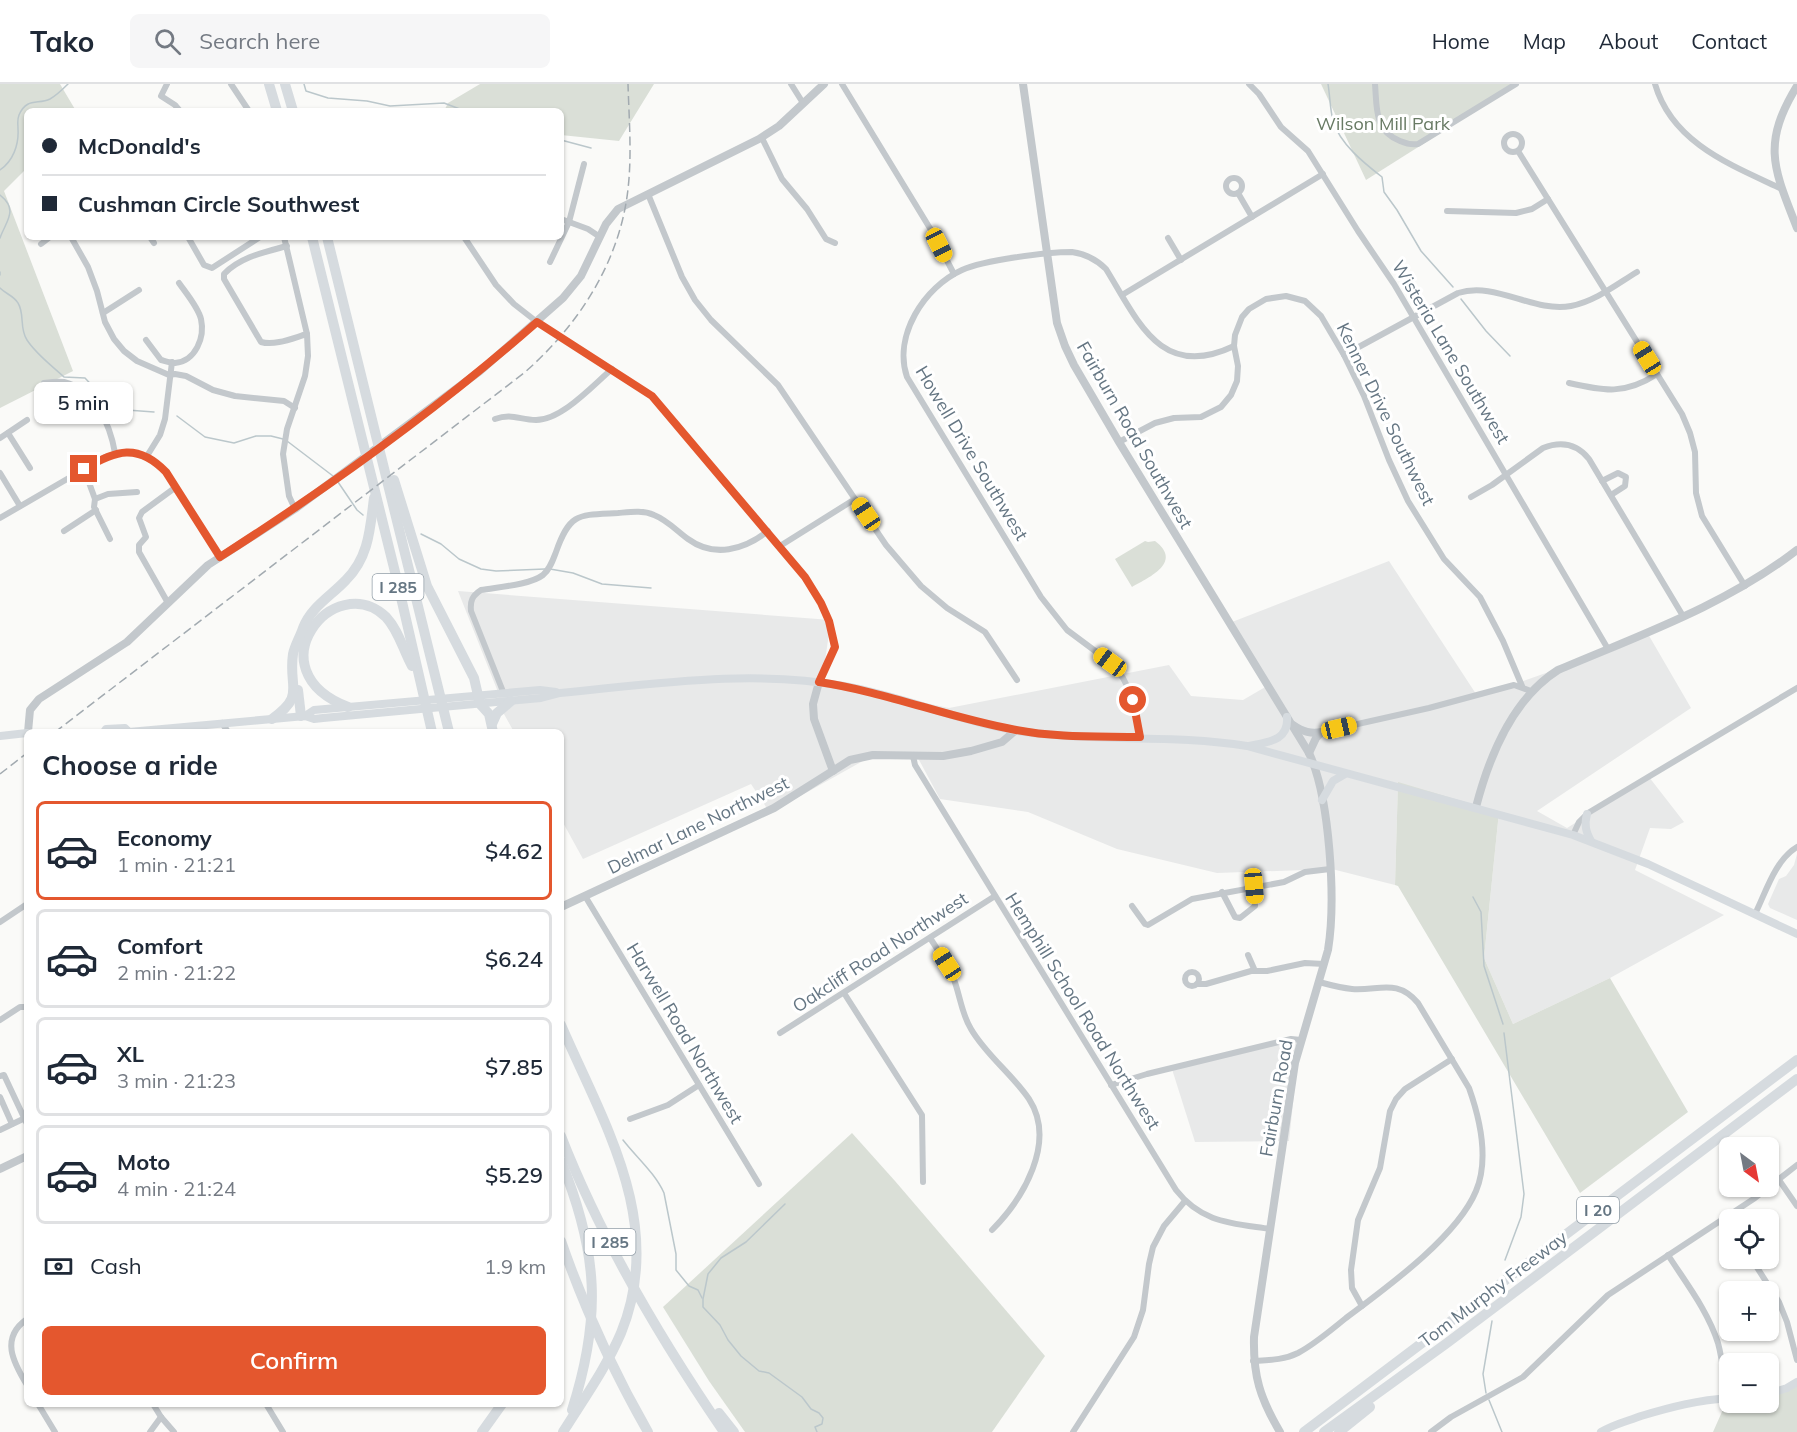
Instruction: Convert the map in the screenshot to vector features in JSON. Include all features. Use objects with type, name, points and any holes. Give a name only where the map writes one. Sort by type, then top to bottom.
[{"type":"highway","points":[[269,84],[276,108]]},
{"type":"highway","points":[[285,84],[292,108]]},
{"type":"highway","name":"I 285","points":[[313,240],[431,729]]},
{"type":"highway","name":"I 285","points":[[328,240],[448,729]]},
{"type":"highway","points":[[375,429],[399,494],[427,586],[474,678],[479,700],[489,714],[492,728]]},
{"type":"highway","points":[[272,719],[284,710],[293,698],[294,652],[313,611],[348,579],[361,560],[369,538],[375,492]]},
{"type":"highway","points":[[303,716],[302,672],[308,635],[321,617],[343,606],[365,606],[381,613],[391,623],[420,682]]},
{"type":"highway","points":[[301,636],[297,677],[303,716]]},
{"type":"highway","points":[[303,662],[310,678],[319,690],[331,700],[348,707]]},
{"type":"highway","points":[[492,728],[497,712],[508,698]]},
{"type":"highway","points":[[563,1432],[594,1382],[624,1324],[635,1284],[638,1252],[633,1206],[624,1172],[564,1032]]},
{"type":"highway","name":"Tom Murphy Freeway","points":[[1304,1432],[1797,1060]]},
{"type":"highway","name":"Tom Murphy Freeway","points":[[1324,1432],[1447,1343],[1797,1079]]},
{"type":"highway","name":"I 285","points":[[564,1144],[606,1235],[666,1341],[724,1432]]},
{"type":"highway","points":[[563,1432],[572,1410],[588,1350],[593,1287],[583,1223],[564,1168]]},
{"type":"highway","name":"I 285","points":[[564,1249],[585,1306],[604,1348],[648,1432]]},
{"type":"highway","points":[[666,1341],[734,1432]]},
{"type":"highway","points":[[1339,1432],[1447,1343]]},
{"type":"highway","points":[[482,1432],[500,1407]]},
{"type":"main road","points":[[160,729],[303,716],[315,719],[404,707],[508,698],[541,698],[560,693],[718,679],[768,678],[819,682],[877,693],[1016,730],[1059,735],[1198,740],[1247,746],[1574,835],[1651,866],[1797,934]]},
{"type":"main road","points":[[303,716],[314,710],[348,707],[404,707]]},
{"type":"main road","points":[[1247,746],[1271,742],[1281,737],[1290,721]]},
{"type":"main road","points":[[106,729],[126,729]]},
{"type":"main road","points":[[0,735],[24,733]]},
{"type":"main road","points":[[1322,800],[1332,781],[1345,774]]},
{"type":"main road","points":[[1587,814],[1586,832],[1591,841]]},
{"type":"main road","points":[[1779,1390],[1797,1382]]},
{"type":"main road","points":[[1601,1432],[1678,1404],[1719,1399]]},
{"type":"street","points":[[167,84],[161,96],[178,108]]},
{"type":"street","points":[[231,84],[246,108]]},
{"type":"street","points":[[791,84],[803,103]]},
{"type":"street","points":[[28,729],[30,710],[39,699],[127,642],[196,575],[330,484],[480,371],[537,322],[563,298],[581,276],[606,224],[618,209],[762,138],[779,126],[824,84]]},
{"type":"street","points":[[842,84],[931,230],[954,274]]},
{"type":"street","name":"Fairburn Road Southwest","points":[[1023,84],[1058,323],[1065,346],[1119,442],[1290,721],[1315,766]]},
{"type":"street","name":"Wisteria Lane Southwest","points":[[1249,84],[1259,94],[1281,127],[1308,151],[1415,318],[1608,649]]},
{"type":"street","points":[[1375,84],[1382,129],[1387,135],[1411,145],[1419,144],[1517,84]]},
{"type":"street","points":[[1655,84],[1663,105],[1674,123],[1688,138],[1714,155],[1782,189]]},
{"type":"street","points":[[1797,86],[1782,116],[1774,148],[1774,164],[1797,228]]},
{"type":"street","points":[[762,138],[782,179],[807,209],[826,239],[835,243]]},
{"type":"street","points":[[1518,151],[1682,414],[1695,452],[1696,493],[1702,516],[1744,586]]},
{"type":"street","points":[[564,233],[569,222],[584,164]]},
{"type":"street","points":[[1122,295],[1323,174]]},
{"type":"street","points":[[1238,193],[1252,217]]},
{"type":"street","points":[[648,194],[682,277],[695,300],[711,320],[778,385],[886,545],[921,586],[946,608],[979,627],[990,637],[1017,680]]},
{"type":"street","points":[[1447,211],[1516,213],[1532,209],[1548,199]]},
{"type":"street","points":[[564,220],[588,229],[600,237]]},
{"type":"street","points":[[1168,238],[1181,260]]},
{"type":"street","points":[[41,244],[46,240]]},
{"type":"street","points":[[73,240],[88,267],[103,314],[114,339],[123,351],[137,361],[170,375],[186,376],[213,390],[235,396],[284,401],[295,408]]},
{"type":"street","points":[[190,240],[204,265],[212,268],[255,240]]},
{"type":"street","points":[[285,240],[307,334],[308,356],[305,376],[287,429],[283,454],[289,496],[295,509]]},
{"type":"street","points":[[466,240],[496,285],[514,304],[537,322],[652,396],[805,577],[829,621],[835,647],[819,682],[813,704],[814,719],[832,771]]},
{"type":"street","points":[[550,262],[560,240]]},
{"type":"street","points":[[286,246],[248,258],[229,269],[224,274],[224,279],[261,342],[277,342],[307,334]]},
{"type":"street","name":"Howell Drive Southwest","points":[[1140,737],[1132,698],[1123,678],[1110,662],[1067,630],[1049,609],[907,377],[902,353],[912,321],[931,294],[954,274],[975,266],[1072,252],[1092,257],[1106,269],[1146,333],[1169,351],[1185,356],[1203,357],[1234,346]]},
{"type":"street","points":[[1344,355],[1458,293],[1471,289],[1558,307],[1582,303],[1637,272]]},
{"type":"street","points":[[146,340],[161,360],[175,363],[187,359],[195,352],[201,336],[201,317],[179,283]]},
{"type":"street","points":[[103,314],[139,290]]},
{"type":"street","name":"Kenner Drive Southwest","points":[[1119,442],[1155,423],[1174,418],[1201,417],[1221,407],[1231,395],[1237,381],[1238,366],[1234,346],[1238,326],[1249,309],[1266,299],[1286,297],[1305,301],[1317,311],[1344,355],[1365,396],[1389,460],[1408,501],[1444,559],[1480,597],[1503,641],[1522,686]]},
{"type":"street","points":[[147,456],[160,435],[165,419],[172,362]]},
{"type":"street","points":[[495,419],[507,416],[535,420],[553,417],[612,369]]},
{"type":"street","points":[[1569,383],[1600,390],[1618,390],[1638,385],[1657,374]]},
{"type":"street","points":[[44,383],[62,381],[81,390],[90,398],[112,433],[115,453]]},
{"type":"street","points":[[0,438],[27,420]]},
{"type":"street","points":[[8,432],[30,468]]},
{"type":"street","points":[[1471,497],[1507,475],[1543,448],[1563,444],[1574,447],[1584,453],[1683,616]]},
{"type":"street","points":[[0,518],[115,453],[136,453],[147,456],[166,472],[220,557]]},
{"type":"street","points":[[84,469],[96,499],[96,510],[110,538]]},
{"type":"street","points":[[0,473],[20,506]]},
{"type":"street","points":[[1602,481],[1618,473],[1626,477],[1625,486],[1611,495]]},
{"type":"street","points":[[168,603],[139,552],[139,545],[146,537],[139,518],[142,512],[176,486]]},
{"type":"street","points":[[96,499],[108,494],[137,492]]},
{"type":"street","points":[[780,546],[855,499]]},
{"type":"street","points":[[64,531],[96,510]]},
{"type":"street","points":[[508,698],[471,611],[470,602],[474,594],[481,590],[533,580],[543,575],[554,560],[563,532],[573,520],[582,516],[610,513],[650,513],[664,520],[696,544],[717,550],[741,547],[768,531]]},
{"type":"street","points":[[1476,807],[1491,758],[1531,690],[1558,670],[1683,616],[1744,586],[1797,550]]},
{"type":"street","points":[[1290,721],[1303,732],[1312,734],[1429,708],[1506,687],[1522,686],[1531,690]]},
{"type":"street","points":[[1574,835],[1579,822],[1587,814],[1797,688]]},
{"type":"street","points":[[222,723],[226,729]]},
{"type":"street","name":"Delmar Lane Northwest","points":[[564,906],[774,808],[850,760],[863,755],[943,756],[971,751],[1002,742],[1016,730]]},
{"type":"street","points":[[1309,753],[1316,738],[1322,732]]},
{"type":"street","name":"Hemphill School Road Northwest","points":[[913,756],[915,765],[1176,1190],[1199,1212],[1216,1220],[1269,1229]]},
{"type":"street","name":"Fairburn Road","points":[[1280,1431],[1262,1399],[1257,1383],[1253,1361],[1254,1337],[1290,1087],[1301,1040],[1328,950],[1332,921],[1330,869],[1322,800],[1315,766]]},
{"type":"street","points":[[1755,914],[1780,864],[1786,855],[1797,847]]},
{"type":"street","points":[[1131,906],[1148,925],[1192,899],[1284,882],[1305,872],[1330,869]]},
{"type":"street","points":[[1222,892],[1235,917],[1240,918],[1256,906],[1254,886]]},
{"type":"street","name":"Harwell Road Northwest","points":[[585,896],[759,1184]]},
{"type":"street","name":"Oakcliff Road Northwest","points":[[780,1033],[995,896]]},
{"type":"street","points":[[0,922],[24,906]]},
{"type":"street","points":[[930,938],[953,976],[969,1026],[1024,1092],[1037,1118],[1040,1136],[1036,1158],[1020,1196],[1008,1214],[992,1230]]},
{"type":"street","points":[[1248,955],[1255,971]]},
{"type":"street","points":[[1197,984],[1305,963],[1324,964]]},
{"type":"street","points":[[1253,1361],[1279,1359],[1298,1353],[1409,1269],[1467,1209],[1476,1190],[1482,1158],[1477,1114],[1469,1088],[1418,1003],[1406,992],[1389,986],[1349,989],[1319,982]]},
{"type":"street","points":[[844,993],[922,1115],[923,1182]]},
{"type":"street","points":[[0,1020],[20,1007],[24,1007]]},
{"type":"street","points":[[1111,1085],[1291,1039],[1301,1040]]},
{"type":"street","points":[[1362,1306],[1352,1288],[1351,1270],[1358,1220],[1380,1168],[1390,1111],[1396,1099],[1405,1089],[1452,1059]]},
{"type":"street","points":[[0,1076],[4,1075],[24,1117]]},
{"type":"street","points":[[630,1119],[668,1105],[699,1085]]},
{"type":"street","points":[[0,1097],[12,1124]]},
{"type":"street","points":[[0,1130],[24,1121]]},
{"type":"street","points":[[0,1169],[24,1157]]},
{"type":"street","points":[[1797,1165],[1779,1180],[1797,1206]]},
{"type":"street","points":[[1738,1209],[1755,1197]]},
{"type":"street","points":[[1073,1432],[1134,1337],[1143,1310],[1153,1247],[1164,1226],[1185,1201]]},
{"type":"street","points":[[1431,1432],[1451,1417],[1523,1377],[1608,1295],[1719,1222]]},
{"type":"street","points":[[1668,1255],[1702,1306],[1713,1329],[1720,1353]]},
{"type":"street","points":[[1758,1269],[1779,1302],[1797,1360]]},
{"type":"street","points":[[24,1321],[15,1328],[9,1343],[11,1359],[24,1380]]},
{"type":"street","points":[[40,1407],[55,1432]]},
{"type":"street","points":[[155,1407],[174,1432]]},
{"type":"street","points":[[268,1407],[283,1432]]},
{"type":"street","points":[[150,1432],[161,1418]]},
{"type":"shaded area","points":[[1389,561],[1478,697],[1605,652],[1648,634],[1691,708],[1537,811],[1567,828],[1649,777],[1684,822],[1671,829],[1650,828],[1635,870],[1724,915],[1610,978],[1513,1024],[1484,958],[1499,812],[1398,783],[1395,885],[1332,869],[1217,873],[1117,849],[1028,812],[940,799],[918,758],[870,757],[770,813],[751,784],[583,859],[564,824],[564,729],[512,729],[500,707],[498,692],[458,591],[831,620],[822,681],[949,708],[1169,665],[1191,696],[1243,700],[1267,686],[1232,622]]},
{"type":"shaded area","points":[[1797,854],[1797,920],[1770,908],[1768,904],[1779,879],[1786,876],[1794,865]]},
{"type":"shaded area","points":[[1300,1038],[1289,1141],[1195,1142],[1171,1066]]},
{"type":"green space","points":[[0,84],[60,84],[74,108],[24,108],[24,171],[4,191],[73,371],[0,408]]},
{"type":"green space","points":[[480,84],[654,84],[619,141],[564,135],[564,108],[446,108],[448,103]]},
{"type":"green space","name":"Wilson Mill Park","points":[[1321,84],[1518,84],[1366,180]]},
{"type":"green space","points":[[1145,541],[1155,541],[1163,549],[1166,556],[1165,562],[1155,574],[1132,587],[1115,559]]},
{"type":"green space","points":[[1398,782],[1499,812],[1484,958],[1513,1024],[1610,978],[1688,1112],[1580,1193],[1398,886],[1395,885]]},
{"type":"green space","points":[[852,1133],[1045,1356],[992,1432],[745,1432],[709,1381],[663,1307]]},
{"type":"green space","points":[[1797,1381],[1797,1432],[1713,1432],[1721,1413],[1779,1413],[1779,1387]]},
{"type":"waterway","points":[[0,170],[14,152],[18,135],[18,118],[22,109],[29,104],[50,99],[68,84]]},
{"type":"waterway","points":[[304,84],[306,91],[328,98],[367,101],[390,106],[444,103],[457,108]]},
{"type":"waterway","points":[[1328,84],[1331,112],[1336,129],[1360,159],[1382,177],[1384,192],[1421,251],[1453,287]]},
{"type":"waterway","points":[[564,141],[591,148]]},
{"type":"waterway","points":[[0,195],[6,200],[10,211],[0,238]]},
{"type":"waterway","points":[[0,288],[18,303],[22,326],[31,345],[64,377],[85,378],[101,395],[127,410],[154,412]]},
{"type":"waterway","points":[[1461,299],[1486,331],[1510,356]]},
{"type":"waterway","points":[[177,416],[205,437],[234,443],[256,436],[283,439]]},
{"type":"waterway","points":[[287,441],[333,476]]},
{"type":"waterway","points":[[338,482],[363,515]]},
{"type":"waterway","points":[[421,534],[441,544],[459,559],[481,569],[496,571],[545,569]]},
{"type":"waterway","points":[[550,569],[573,573],[602,584],[651,588]]},
{"type":"waterway","points":[[1473,897],[1481,912],[1484,966],[1503,1024]]},
{"type":"waterway","points":[[1504,1033],[1524,1194],[1521,1217],[1505,1260]]},
{"type":"waterway","points":[[623,1140],[651,1172],[664,1193],[676,1254],[676,1270],[689,1286],[698,1290],[702,1298]]},
{"type":"waterway","points":[[785,1204],[746,1242],[721,1258],[708,1274],[703,1307],[720,1325],[741,1356],[759,1371],[769,1373],[802,1397],[811,1409],[819,1413],[823,1418],[822,1424],[815,1427],[817,1432]]},
{"type":"waterway","points":[[1486,1393],[1483,1374],[1492,1321]]},
{"type":"waterway","points":[[1489,1400],[1502,1432]]},
{"type":"railway","points":[[59,729],[524,373],[562,335],[579,313],[606,267],[623,216],[630,163],[628,84]]},
{"type":"railway","points":[[0,774],[24,755]]},
{"type":"route","points":[[84,469],[115,453],[126,452],[147,456],[166,472],[220,557],[295,509],[365,458],[480,371],[537,322],[652,396],[805,577],[829,621],[835,647],[819,682],[877,693],[983,723],[1059,735],[1140,737],[1133,700]]}]
